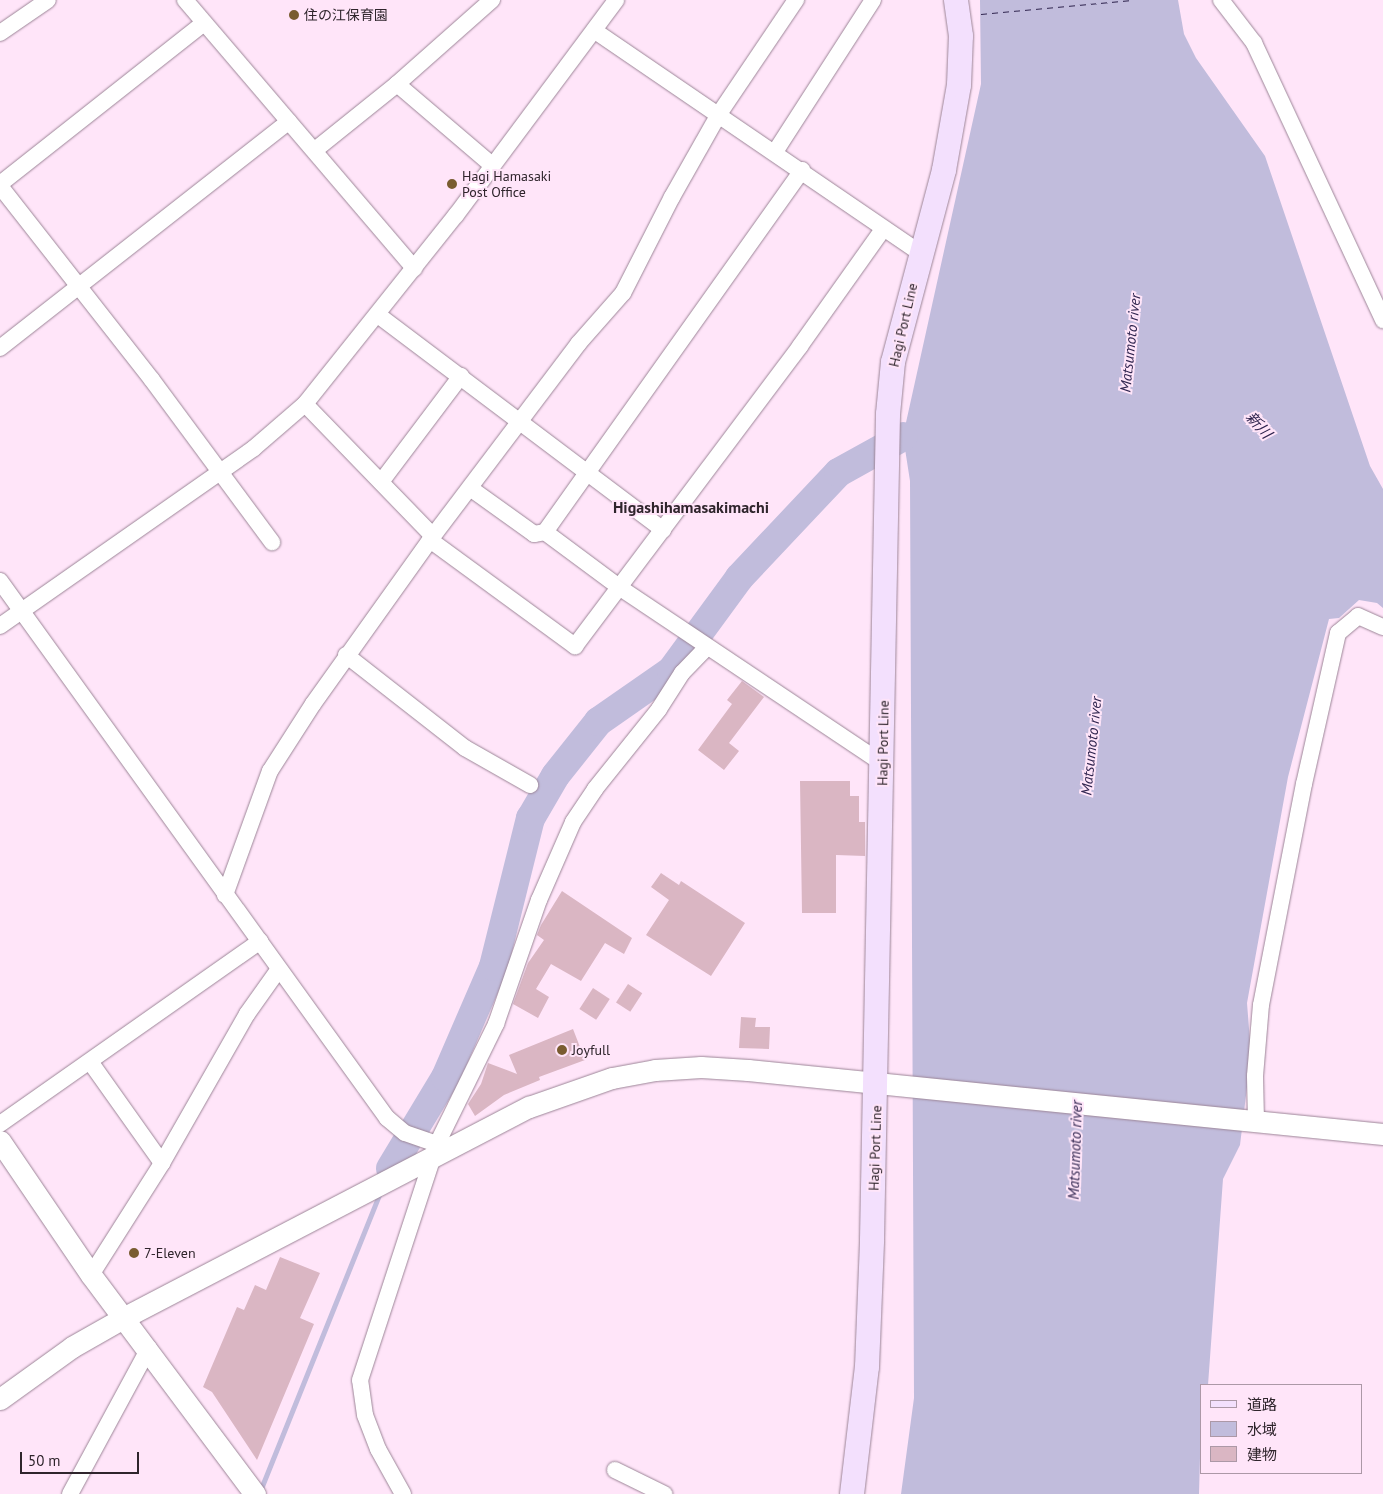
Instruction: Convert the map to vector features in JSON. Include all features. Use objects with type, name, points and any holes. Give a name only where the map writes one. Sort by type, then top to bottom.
[{"type":"main road","name":"Hagi Port Line","points":[[852,1494],[867,1367],[883,764],[888,414],[893,362],[920,254],[944,170],[960,85],[961,36],[956,0]]},
{"type":"street","points":[[0,33],[48,0]]},
{"type":"street","points":[[185,0],[414,268]]},
{"type":"street","points":[[314,150],[397,84],[492,0]]},
{"type":"street","points":[[0,626],[220,473],[305,404],[378,315],[595,31],[616,0]]},
{"type":"street","points":[[775,152],[873,0]]},
{"type":"street","points":[[1221,0],[1254,43],[1383,320]]},
{"type":"street","points":[[225,895],[270,771],[346,655],[431,538],[578,344],[623,292],[720,114],[789,3]]},
{"type":"street","points":[[204,23],[0,185],[79,285],[272,542]]},
{"type":"street","points":[[595,31],[802,170],[920,254]]},
{"type":"street","points":[[397,84],[492,165]]},
{"type":"street","points":[[0,348],[289,121]]},
{"type":"street","points":[[470,488],[534,534],[545,532],[802,170]]},
{"type":"street","points":[[305,404],[381,482],[431,538],[575,646],[800,346],[883,229]]},
{"type":"street","points":[[378,315],[663,530]]},
{"type":"street","points":[[381,482],[461,376]]},
{"type":"street","points":[[545,532],[618,588],[883,764]]},
{"type":"street","points":[[0,581],[20,612],[387,1118],[435,1151]]},
{"type":"street","points":[[1252,1120],[1261,1005],[1304,784],[1338,633],[1358,616],[1383,627]]},
{"type":"street","points":[[403,1494],[378,1449],[365,1415],[360,1380],[435,1151],[496,1024],[539,900],[573,822],[595,789],[659,709],[682,673],[704,645]]},
{"type":"street","points":[[346,655],[465,748],[530,785]]},
{"type":"street","points":[[0,1124],[90,1063],[260,941]]},
{"type":"street","points":[[91,1275],[162,1163],[247,1014],[279,969]]},
{"type":"street","points":[[90,1063],[162,1163]]},
{"type":"street","points":[[0,1399],[72,1347],[435,1151],[529,1107],[612,1078],[655,1070],[702,1068],[876,1081],[905,1087],[1383,1134]]},
{"type":"street","points":[[0,1141],[91,1275],[123,1318],[149,1348],[255,1494]]},
{"type":"street","points":[[70,1494],[149,1348]]},
{"type":"street","points":[[615,1470],[664,1494]]},
{"type":"water","points":[[980,0],[1178,0],[1184,34],[1196,58],[1265,156],[1370,466],[1383,489],[1383,608],[1377,603],[1359,600],[1339,618],[1329,619],[1288,777],[1247,1003],[1251,1054],[1240,1145],[1223,1179],[1208,1384],[1200,1384],[1199,1494],[901,1494],[914,1398],[910,481],[903,436],[981,84]]},
{"type":"building","points":[[742,681],[764,697],[729,743],[739,751],[724,770],[698,750],[732,704],[727,700]]},
{"type":"building","points":[[800,781],[850,781],[850,796],[859,796],[859,822],[865,822],[865,856],[836,855],[836,913],[802,913]]},
{"type":"building","points":[[661,873],[679,885],[681,881],[745,923],[711,976],[646,935],[669,900],[651,887]]},
{"type":"building","points":[[562,891],[632,938],[624,954],[605,943],[581,981],[551,964],[536,989],[549,997],[538,1018],[513,1004],[528,963],[544,940],[537,935],[541,925]]},
{"type":"building","points":[[628,984],[642,993],[630,1012],[616,1002]]},
{"type":"building","points":[[593,988],[610,999],[596,1020],[579,1009]]},
{"type":"building","points":[[741,1017],[756,1018],[755,1027],[770,1027],[769,1049],[739,1048]]},
{"type":"building","points":[[573,1029],[585,1060],[539,1077],[540,1080],[504,1095],[475,1116],[468,1104],[481,1084],[488,1063],[517,1074],[509,1055]]},
{"type":"building","points":[[280,1257],[320,1273],[300,1318],[314,1324],[257,1460],[212,1392],[203,1387],[237,1307],[244,1310],[255,1285],[266,1290]]},
{"type":"waterway","points":[[390,1168],[445,1077],[493,966],[530,818],[555,775],[598,721],[671,670],[739,577],[838,472],[903,436]]},
{"type":"waterway","points":[[260,1491],[380,1193]]},
{"type":"ferry route","points":[[981,14],[1132,0]]},
{"type":"place","name":"住の江保育園","points":[[294,15]]},
{"type":"place","name":"Hagi Hamasaki Post Office","points":[[452,184]]},
{"type":"place","name":"Joyfull","points":[[562,1050]]},
{"type":"place","name":"7-Eleven","points":[[134,1253]]},
{"type":"district","name":"Higashihamasakimachi","points":[[691,507]]},
{"type":"water label","name":"Matsumoto river","points":[[1130,343]]},
{"type":"water label","name":"新川","points":[[1259,425]]},
{"type":"water label","name":"Matsumoto river","points":[[1091,746]]},
{"type":"water label","name":"Matsumoto river","points":[[1075,1150]]}]
